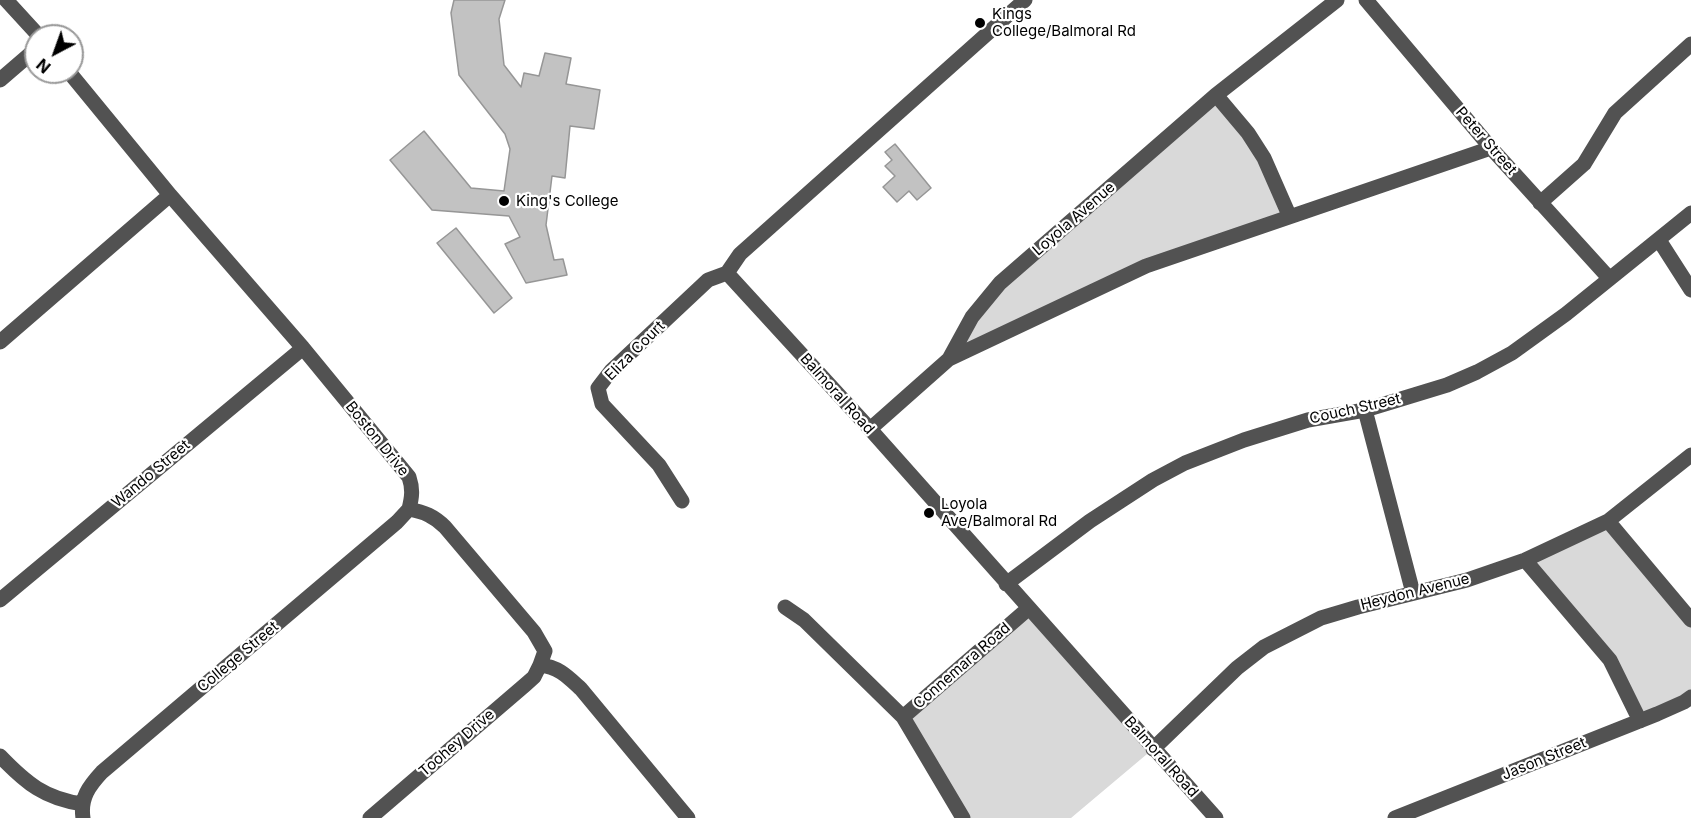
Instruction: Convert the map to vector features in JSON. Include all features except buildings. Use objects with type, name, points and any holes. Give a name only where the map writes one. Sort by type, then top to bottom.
[{"type":"street","points":[[6,0],[28,24]]},
{"type":"street","points":[[727,273],[740,254],[1025,0]]},
{"type":"street","name":"Loyola Avenue","points":[[949,358],[972,317],[1000,284],[1216,95],[1337,0]]},
{"type":"street","name":"Peter Street","points":[[1366,0],[1491,148],[1609,278]]},
{"type":"street","points":[[1540,202],[1584,164],[1616,113],[1691,44]]},
{"type":"street","points":[[0,80],[24,59]]},
{"type":"street","name":"Boston Drive","points":[[79,84],[170,195],[303,348],[409,477],[412,486],[409,509]]},
{"type":"street","points":[[1216,95],[1248,133],[1264,158],[1289,215]]},
{"type":"street","name":"Loyola Avenue","points":[[870,429],[949,358],[1146,266],[1289,215],[1491,148]]},
{"type":"street","points":[[0,342],[170,195]]},
{"type":"street","name":"Couch Street","points":[[1006,584],[1099,515],[1153,480],[1185,463],[1244,440],[1308,420],[1365,410],[1447,386],[1477,372],[1512,353],[1566,314],[1691,213]]},
{"type":"street","points":[[1659,240],[1691,290]]},
{"type":"street","name":"Balmoral Road","points":[[727,273],[870,429],[1216,818]]},
{"type":"street","name":"Eliza Court","points":[[682,501],[659,465],[602,404],[598,388],[611,371],[708,280],[727,273]]},
{"type":"street","name":"Wando Street","points":[[0,600],[303,348]]},
{"type":"street","points":[[1365,410],[1413,592]]},
{"type":"street","name":"Heydon Avenue","points":[[1153,749],[1237,668],[1264,647],[1321,618],[1413,592],[1467,580],[1526,560],[1608,521],[1691,455]]},
{"type":"street","points":[[409,509],[437,518],[540,640],[544,651],[540,665],[552,666],[566,674],[581,689],[687,817]]},
{"type":"street","name":"College Street","points":[[83,812],[85,794],[90,784],[102,772],[409,509]]},
{"type":"street","points":[[1608,521],[1691,620]]},
{"type":"street","points":[[1526,560],[1610,660],[1640,721]]},
{"type":"street","points":[[784,607],[804,620],[903,717]]},
{"type":"street","name":"Connemara Road","points":[[963,818],[903,717],[1029,608]]},
{"type":"street","name":"Toohey Drive","points":[[370,818],[534,677],[540,665]]},
{"type":"street","name":"Jason Street","points":[[1395,818],[1640,721],[1691,697]]},
{"type":"street","points":[[0,756],[16,773],[40,792],[83,812]]},
{"type":"shaded area","points":[[1216,95],[1248,133],[1289,215],[1146,266],[949,359],[972,317]]},
{"type":"shaded area","points":[[1608,521],[1691,620],[1691,697],[1640,721],[1610,660],[1525,560]]},
{"type":"shaded area","points":[[1029,608],[1153,749],[1071,818],[963,818],[903,717]]},
{"type":"place","name":"Kings College/Balmoral Rd","points":[[980,23]]},
{"type":"place","name":"King's College","points":[[504,201]]},
{"type":"place","name":"Loyola Ave/Balmoral Rd","points":[[929,513]]}]
